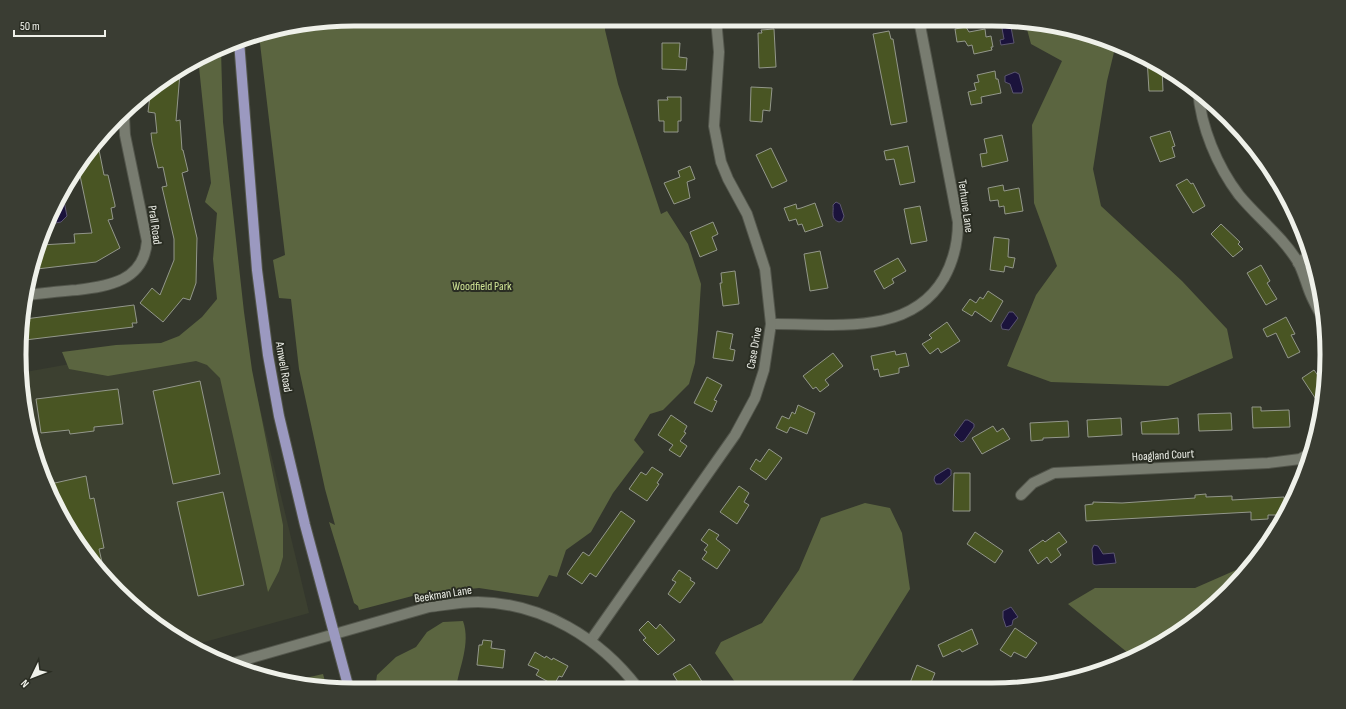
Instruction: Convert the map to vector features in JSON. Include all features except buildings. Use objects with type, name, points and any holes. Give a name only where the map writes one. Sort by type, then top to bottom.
[{"type":"main road","name":"Amwell Road","points":[[239,47],[257,270],[268,355],[279,416],[347,683]]},
{"type":"street","name":"Case Drive","points":[[591,640],[744,419],[755,398],[764,370],[771,324],[765,269],[747,214],[728,179],[716,144],[714,126],[719,52],[717,26]]},
{"type":"street","name":"Terhune Lane","points":[[771,324],[868,324],[893,319],[911,311],[926,301],[939,286],[948,270],[956,246],[958,222],[920,26]]},
{"type":"street","points":[[1200,101],[1204,121],[1213,150],[1225,172],[1239,194],[1289,250],[1298,263],[1316,305]]},
{"type":"street","name":"Prall Road","points":[[31,295],[109,286],[125,279],[143,259],[147,241],[125,135],[124,120]]},
{"type":"street","points":[[1298,263],[1306,258]]},
{"type":"street","name":"Hoagland Court","points":[[1021,495],[1033,483],[1054,473],[1268,463],[1304,456]]},
{"type":"street","name":"Beekman Lane","points":[[238,662],[429,607],[460,602],[479,602],[521,608],[566,625],[591,640],[611,657],[634,683]]},
{"type":"shaded area","points":[[1002,26],[1011,27],[1014,43],[1001,45],[1000,40],[1004,39]]},
{"type":"shaded area","points":[[1015,72],[1019,74],[1023,89],[1022,93],[1013,93],[1010,84],[1005,82],[1005,76]]},
{"type":"shaded area","points":[[64,201],[67,216],[61,222],[54,223]]},
{"type":"shaded area","points":[[836,202],[840,204],[844,216],[842,221],[839,222],[833,217],[833,205]]},
{"type":"shaded area","points":[[1009,312],[1013,312],[1018,318],[1009,330],[1002,329],[1001,325]]},
{"type":"shaded area","points":[[242,333],[309,613],[199,644],[172,628],[138,601],[122,587],[94,554],[81,537],[60,500],[43,460],[37,440],[32,419],[27,372]]},
{"type":"shaded area","points":[[965,420],[968,420],[974,424],[974,427],[964,441],[961,442],[954,435]]},
{"type":"shaded area","points":[[948,468],[951,470],[951,475],[941,484],[936,484],[934,480],[935,476]]},
{"type":"shaded area","points":[[1094,545],[1098,546],[1103,554],[1114,553],[1116,563],[1093,564],[1092,549]]},
{"type":"shaded area","points":[[1011,607],[1018,617],[1013,620],[1012,625],[1006,627],[1003,618],[1003,611]]},
{"type":"green space","name":"Woodfield Park","points":[[354,26],[605,26],[618,84],[661,214],[667,211],[688,244],[701,284],[695,363],[689,384],[663,410],[650,414],[634,440],[644,452],[613,493],[591,532],[566,550],[557,577],[549,575],[538,597],[479,588],[420,594],[359,610],[358,606],[354,603],[329,522],[335,525],[325,489],[299,369],[291,299],[279,298],[273,260],[285,255],[260,40],[290,32]]},
{"type":"green space","points":[[1027,28],[1056,32],[1077,37],[1115,50],[1107,81],[1093,169],[1101,206],[1182,281],[1227,329],[1233,358],[1168,386],[1051,382],[1007,366],[1036,295],[1057,266],[1034,203],[1032,125],[1062,61],[1031,44]]},
{"type":"green space","points":[[221,55],[223,122],[244,312],[252,370],[283,525],[283,557],[279,571],[268,592],[220,378],[207,365],[196,361],[108,376],[69,369],[62,352],[116,345],[161,343],[179,336],[202,317],[217,299],[213,259],[217,213],[205,202],[211,183],[198,66]]},
{"type":"green space","points":[[865,503],[890,508],[902,533],[910,589],[851,683],[736,683],[715,653],[721,642],[762,623],[799,570],[821,518]]},
{"type":"green space","points":[[1240,568],[1224,587],[1174,628],[1128,653],[1068,604],[1095,588],[1195,588]]},
{"type":"green space","points":[[463,621],[466,638],[464,655],[457,683],[376,683],[377,675],[396,657],[416,647],[427,632],[443,622]]},
{"type":"green space","points":[[323,674],[325,681],[312,680],[302,679]]}]
